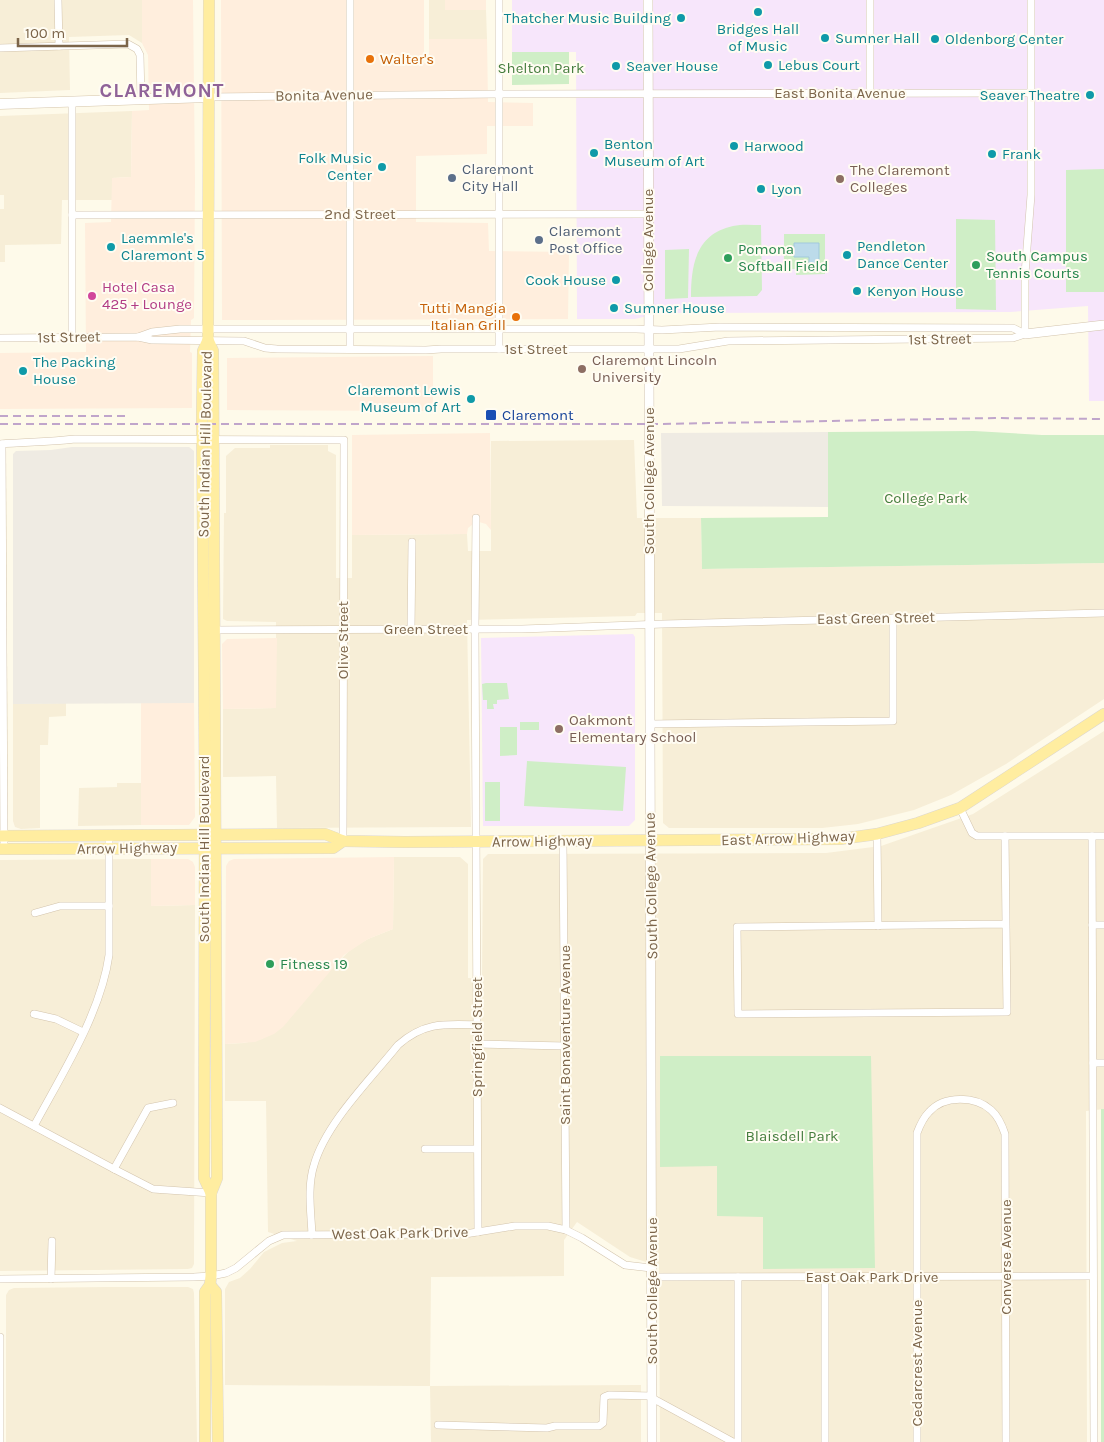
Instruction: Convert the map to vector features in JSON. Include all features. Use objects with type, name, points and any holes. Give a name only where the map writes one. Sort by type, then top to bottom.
[{"type":"main road","name":"South Indian Hill Boulevard","points":[[205,1442],[205,1292],[210,1280],[210,1193],[204,1178],[210,847],[208,439],[213,351],[208,335],[209,0]]},
{"type":"main road","name":"Bonita Avenue","points":[[0,104],[208,97]]},
{"type":"main road","name":"East Arrow Highway","points":[[650,840],[804,840],[840,838],[877,834],[918,823],[960,808],[1104,714]]},
{"type":"main road","name":"Arrow Highway","points":[[2,836],[325,834],[343,841],[650,840]]},
{"type":"main road","name":"Arrow Highway","points":[[2,849],[333,848],[343,841]]},
{"type":"main road","name":"South Indian Hill Boulevard","points":[[210,1280],[216,1292],[218,1442]]},
{"type":"street","points":[[58,0],[59,46]]},
{"type":"street","points":[[350,0],[350,349]]},
{"type":"street","points":[[499,0],[500,349]]},
{"type":"street","name":"College Avenue","points":[[648,0],[649,329]]},
{"type":"street","points":[[870,0],[870,93]]},
{"type":"street","points":[[1025,334],[1024,274],[1031,195],[1031,0]]},
{"type":"street","points":[[0,48],[128,44],[137,49],[140,55],[141,99]]},
{"type":"street","name":"East Bonita Avenue","points":[[648,94],[1031,93]]},
{"type":"street","name":"Bonita Avenue","points":[[208,97],[648,94]]},
{"type":"street","points":[[72,102],[72,338]]},
{"type":"street","name":"2nd Street","points":[[72,215],[648,214]]},
{"type":"street","name":"1st Street","points":[[0,338],[138,337],[168,329],[244,341],[266,348],[278,349],[679,349],[728,341],[1013,338],[1025,334],[1104,325]]},
{"type":"street","name":"1st Street","points":[[208,335],[351,330],[662,330],[720,328],[1012,328],[1025,334]]},
{"type":"street","name":"South College Avenue","points":[[649,329],[652,1442]]},
{"type":"street","points":[[2,849],[1,444],[75,439],[208,439]]},
{"type":"street","name":"Olive Street","points":[[208,439],[344,440],[343,841]]},
{"type":"street","name":"Springfield Street","points":[[476,518],[475,841],[478,1232]]},
{"type":"street","points":[[411,629],[412,542]]},
{"type":"street","name":"East Green Street","points":[[649,624],[1104,613]]},
{"type":"street","points":[[650,724],[893,721],[892,618]]},
{"type":"street","name":"Green Street","points":[[209,630],[522,629],[649,624]]},
{"type":"street","points":[[960,808],[972,832],[977,836],[1104,836]]},
{"type":"street","points":[[877,834],[878,926]]},
{"type":"street","points":[[34,1126],[94,1009],[107,969],[109,954],[109,835]]},
{"type":"street","points":[[1005,836],[1006,924],[1007,1012],[738,1014],[737,927],[1006,924]]},
{"type":"street","points":[[1092,836],[1094,1442]]},
{"type":"street","name":"Saint Bonaventure Avenue","points":[[563,840],[566,1230]]},
{"type":"street","points":[[35,913],[60,906],[109,906]]},
{"type":"street","points":[[1092,925],[1104,925]]},
{"type":"street","points":[[34,1014],[56,1019],[83,1032]]},
{"type":"street","points":[[312,1234],[310,1189],[313,1166],[331,1127],[398,1045],[408,1036],[433,1025],[477,1025]]},
{"type":"street","points":[[477,1044],[566,1046]]},
{"type":"street","points":[[1093,1063],[1104,1063]]},
{"type":"street","name":"Cedarcrest Avenue","points":[[917,1442],[918,1133],[930,1110],[944,1102],[960,1100]]},
{"type":"street","name":"Converse Avenue","points":[[960,1100],[976,1102],[992,1110],[1002,1124],[1005,1134],[1006,1442]]},
{"type":"street","points":[[114,1169],[148,1108],[173,1103]]},
{"type":"street","points":[[0,1108],[153,1189],[210,1193]]},
{"type":"street","points":[[425,1149],[478,1149]]},
{"type":"street","name":"West Oak Park Drive","points":[[0,1279],[194,1278],[210,1280],[236,1268],[269,1241],[283,1235],[465,1234],[515,1226],[548,1226],[566,1230],[582,1238],[614,1260],[651,1272]]},
{"type":"street","points":[[51,1279],[52,1241]]},
{"type":"street","name":"East Oak Park Drive","points":[[651,1272],[738,1277],[1093,1276]]},
{"type":"street","points":[[738,1277],[738,1442]]},
{"type":"street","points":[[825,1277],[825,1442]]},
{"type":"street","points":[[0,1337],[0,1442]]},
{"type":"street","points":[[438,1425],[547,1428],[555,1426],[598,1426],[603,1424],[604,1397],[609,1395],[652,1397],[733,1442]]},
{"type":"shaded area","points":[[0,0],[142,0],[142,43],[129,35],[69,37],[70,90],[0,93]]},
{"type":"shaded area","points":[[142,0],[193,0],[195,180],[194,318],[191,320],[190,352],[192,353],[192,408],[0,409],[0,353],[86,352],[85,223],[111,222],[112,178],[131,177],[132,111],[149,110],[148,55],[142,43]]},
{"type":"shaded area","points":[[221,0],[424,0],[424,63],[429,63],[429,39],[487,39],[488,102],[533,103],[533,126],[487,126],[487,154],[416,156],[416,222],[488,223],[489,251],[569,252],[568,319],[222,320]]},
{"type":"shaded area","points":[[429,0],[445,0],[445,10],[486,10],[487,39],[429,39]]},
{"type":"shaded area","points":[[445,0],[486,0],[486,10],[445,10]]},
{"type":"shaded area","name":"The Claremont Colleges","points":[[512,0],[1104,0],[1104,401],[1089,401],[1088,306],[1010,312],[660,313],[635,319],[577,319],[576,52],[512,52]]},
{"type":"shaded area","points":[[132,111],[131,177],[112,178],[112,200],[62,200],[61,244],[5,245],[5,262],[0,262],[0,209],[4,209],[4,195],[0,195],[0,116]]},
{"type":"shaded area","points":[[433,356],[433,411],[227,410],[227,358]]},
{"type":"shaded area","points":[[828,432],[828,507],[662,506],[661,433]]},
{"type":"shaded area","points":[[490,433],[491,530],[486,524],[479,522],[468,528],[467,534],[352,535],[352,435]]},
{"type":"shaded area","points":[[634,440],[637,518],[701,518],[702,569],[1104,563],[1104,699],[1006,764],[951,795],[914,810],[858,824],[822,828],[669,828],[663,823],[662,613],[637,613],[635,616],[467,620],[471,827],[277,828],[276,776],[223,777],[223,709],[276,708],[276,622],[227,621],[223,619],[226,456],[235,448],[270,448],[270,445],[328,445],[328,451],[336,455],[336,578],[352,578],[352,535],[467,534],[468,551],[491,551],[491,441]]},
{"type":"shaded area","points":[[72,447],[189,447],[194,451],[194,703],[13,704],[13,454],[16,451]]},
{"type":"shaded area","name":"Oakmont Elementary School","points":[[633,634],[635,637],[635,820],[629,826],[483,826],[481,638]]},
{"type":"shaded area","points":[[277,638],[276,708],[223,709],[222,644],[227,639]]},
{"type":"shaded area","points":[[66,703],[66,716],[49,717],[48,745],[40,745],[40,828],[21,829],[15,827],[13,821],[13,704]]},
{"type":"shaded area","points":[[141,703],[194,703],[195,817],[189,825],[141,825]]},
{"type":"shaded area","points":[[1104,731],[1104,1109],[1086,1111],[1087,1442],[660,1442],[659,1266],[630,1257],[577,1222],[564,1240],[564,1276],[431,1277],[430,1386],[225,1385],[225,1289],[229,1282],[240,1278],[250,1269],[264,1252],[282,1243],[297,1241],[268,1232],[266,1101],[225,1101],[225,1044],[244,1043],[262,1039],[351,949],[368,939],[393,929],[394,857],[460,857],[468,864],[468,978],[482,979],[483,859],[488,854],[826,853],[881,846],[973,814]]},
{"type":"shaded area","points":[[117,783],[141,783],[141,825],[78,826],[79,788],[117,787]]},
{"type":"shaded area","points":[[394,857],[393,929],[368,939],[344,955],[283,1027],[274,1034],[255,1042],[225,1044],[226,866],[229,861],[234,859]]},
{"type":"shaded area","points":[[151,859],[151,906],[195,905],[194,1264],[192,1268],[188,1269],[0,1271],[0,860]]},
{"type":"shaded area","points":[[151,859],[188,859],[193,862],[195,867],[195,905],[151,906]]},
{"type":"shaded area","points":[[188,1287],[193,1289],[197,1442],[6,1442],[6,1295],[9,1290],[14,1288]]},
{"type":"shaded area","points":[[641,1385],[641,1442],[431,1442],[430,1386]]},
{"type":"green space","name":"Shelton Park","points":[[512,52],[569,52],[569,84],[512,85]]},
{"type":"green space","points":[[1104,169],[1104,292],[1066,292],[1066,170]]},
{"type":"green space","name":"South Campus Tennis Courts","points":[[956,219],[995,220],[996,310],[956,309]]},
{"type":"green space","name":"Pomona Softball Field","points":[[761,225],[762,290],[757,296],[691,297],[692,274],[698,252],[703,244],[721,230],[733,226]]},
{"type":"green space","points":[[784,234],[825,234],[825,274],[796,275],[796,269],[784,269]]},
{"type":"green space","points":[[689,249],[688,298],[665,299],[665,250]]},
{"type":"green space","name":"College Park","points":[[974,431],[1042,435],[1104,435],[1104,563],[702,569],[701,518],[828,517],[828,432]]},
{"type":"green space","points":[[507,683],[509,699],[497,700],[497,704],[493,704],[494,709],[487,709],[487,700],[483,700],[482,684]]},
{"type":"green space","points":[[520,722],[539,722],[539,730],[520,730]]},
{"type":"green space","points":[[500,727],[517,727],[517,755],[500,756]]},
{"type":"green space","points":[[527,761],[626,767],[623,811],[524,806]]},
{"type":"green space","points":[[485,782],[500,782],[500,821],[485,821]]},
{"type":"green space","name":"Blaisdell Park","points":[[660,1056],[871,1056],[875,1268],[763,1269],[763,1217],[717,1216],[717,1166],[660,1167]]},
{"type":"green space","points":[[1101,1109],[1104,1109],[1104,1442],[1101,1442]]},
{"type":"water","points":[[794,243],[819,243],[819,265],[809,265],[809,257],[794,257]]},
{"type":"railway","points":[[0,416],[127,416]]},
{"type":"railway","points":[[0,424],[659,424],[995,418],[1104,419]]},
{"type":"place","name":"Bridges Hall of Music","points":[[758,12]]},
{"type":"place","name":"Thatcher Music Building","points":[[681,18]]},
{"type":"place","name":"Sumner Hall","points":[[825,38]]},
{"type":"place","name":"Oldenborg Center","points":[[935,39]]},
{"type":"place","name":"Walter's","points":[[370,59]]},
{"type":"place","name":"Lebus Court","points":[[768,65]]},
{"type":"place","name":"Seaver House","points":[[616,66]]},
{"type":"place","name":"Seaver Theatre","points":[[1090,95]]},
{"type":"place","name":"Harwood","points":[[734,146]]},
{"type":"place","name":"Benton Museum of Art","points":[[594,153]]},
{"type":"place","name":"Frank","points":[[992,154]]},
{"type":"place","name":"Folk Music Center","points":[[382,167]]},
{"type":"place","name":"Claremont City Hall","points":[[452,178]]},
{"type":"place","name":"The Claremont Colleges","points":[[840,179]]},
{"type":"place","name":"Lyon","points":[[761,189]]},
{"type":"place","name":"Claremont Post Office","points":[[539,240]]},
{"type":"place","name":"Laemmle's Claremont 5","points":[[111,247]]},
{"type":"place","name":"Pendleton Dance Center","points":[[847,255]]},
{"type":"place","name":"Pomona Softball Field","points":[[728,258]]},
{"type":"place","name":"South Campus Tennis Courts","points":[[976,265]]},
{"type":"place","name":"Cook House","points":[[616,280]]},
{"type":"place","name":"Kenyon House","points":[[857,291]]},
{"type":"place","name":"Hotel Casa 425 + Lounge","points":[[92,296]]},
{"type":"place","name":"Sumner House","points":[[614,308]]},
{"type":"place","name":"Tutti Mangia Italian Grill","points":[[516,317]]},
{"type":"place","name":"Claremont Lincoln University","points":[[582,369]]},
{"type":"place","name":"The Packing House","points":[[23,371]]},
{"type":"place","name":"Claremont Lewis Museum of Art","points":[[471,399]]},
{"type":"place","name":"Claremont","points":[[491,415]]},
{"type":"place","name":"Oakmont Elementary School","points":[[559,729]]},
{"type":"place","name":"Fitness 19","points":[[270,964]]},
{"type":"district","name":"CLAREMONT","points":[[162,90]]}]
